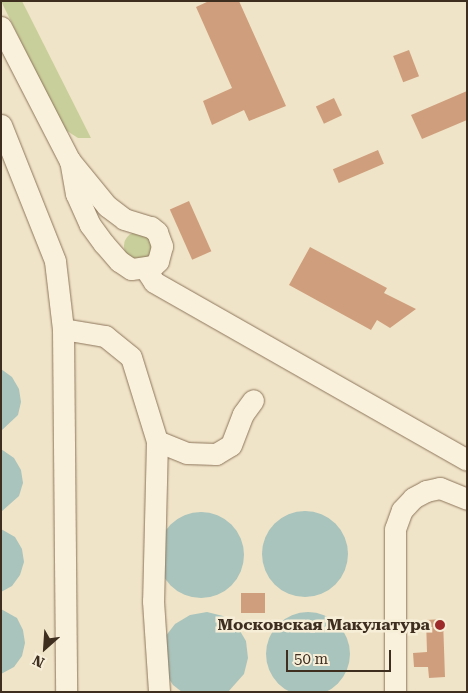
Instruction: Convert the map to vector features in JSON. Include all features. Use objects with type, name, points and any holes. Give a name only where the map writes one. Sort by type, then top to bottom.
[{"type":"street","points":[[1,27],[70,161],[107,206],[124,220],[144,224],[157,232],[161,239],[162,254],[146,270],[131,270],[119,261],[90,225],[76,194],[70,161]]},
{"type":"street","points":[[1,125],[55,261],[63,329],[66,692]]},
{"type":"street","points":[[146,270],[154,282],[467,460]]},
{"type":"street","points":[[63,329],[105,336],[130,357],[156,441],[153,601],[159,692]]},
{"type":"street","points":[[156,441],[187,453],[216,454],[231,445],[242,414],[253,400]]},
{"type":"street","points":[[396,692],[395,528],[402,510],[413,498],[426,491],[440,488],[467,499]]},
{"type":"green space","points":[[1,1],[22,1],[91,138],[78,138],[64,129]]},
{"type":"green space","points":[[138,232],[148,236],[152,246],[148,256],[138,260],[128,256],[124,246],[128,236]]},
{"type":"water","points":[[1,369],[12,377],[19,389],[21,402],[18,415],[1,431]]},
{"type":"water","points":[[1,449],[14,458],[21,470],[23,483],[19,496],[1,512]]},
{"type":"water","points":[[305,511],[321,514],[329,518],[341,530],[345,538],[348,554],[345,570],[341,578],[329,590],[321,594],[305,597],[289,594],[281,590],[269,578],[265,570],[262,554],[265,538],[269,530],[281,518],[289,514]]},
{"type":"water","points":[[201,512],[217,515],[225,519],[237,531],[241,539],[244,555],[241,571],[237,579],[225,591],[217,595],[201,598],[185,595],[177,591],[165,579],[161,571],[158,555],[161,539],[165,531],[177,519],[185,515]]},
{"type":"water","points":[[1,529],[15,537],[22,549],[24,562],[20,575],[12,586],[1,592]]},
{"type":"water","points":[[1,609],[17,618],[23,630],[25,643],[22,656],[14,667],[1,674]]},
{"type":"water","points":[[207,612],[223,616],[237,626],[246,641],[248,658],[244,674],[228,692],[182,692],[173,685],[164,671],[165,637],[175,624],[190,615]]},
{"type":"water","points":[[308,612],[324,615],[338,624],[347,638],[350,654],[347,670],[338,684],[324,693],[308,696],[292,693],[278,684],[269,670],[266,654],[269,638],[278,624],[292,615]]},
{"type":"building","points":[[209,1],[239,1],[286,106],[249,121],[244,110],[212,125],[203,101],[232,88],[196,7]]},
{"type":"building","points":[[409,50],[419,76],[403,82],[393,56]]},
{"type":"building","points":[[467,91],[467,120],[422,139],[411,115]]},
{"type":"building","points":[[334,98],[342,115],[324,124],[316,106]]},
{"type":"building","points":[[378,150],[384,164],[339,183],[333,169]]},
{"type":"building","points":[[189,201],[211,251],[192,260],[170,210]]},
{"type":"building","points":[[310,247],[387,288],[384,293],[416,309],[390,328],[377,320],[371,330],[289,285]]},
{"type":"building","points":[[241,593],[265,593],[265,613],[241,613]]},
{"type":"building","points":[[443,619],[445,677],[429,678],[428,667],[414,667],[413,653],[427,652],[426,620]]},
{"type":"place","name":"Московская Макулатура","points":[[440,625]]}]
